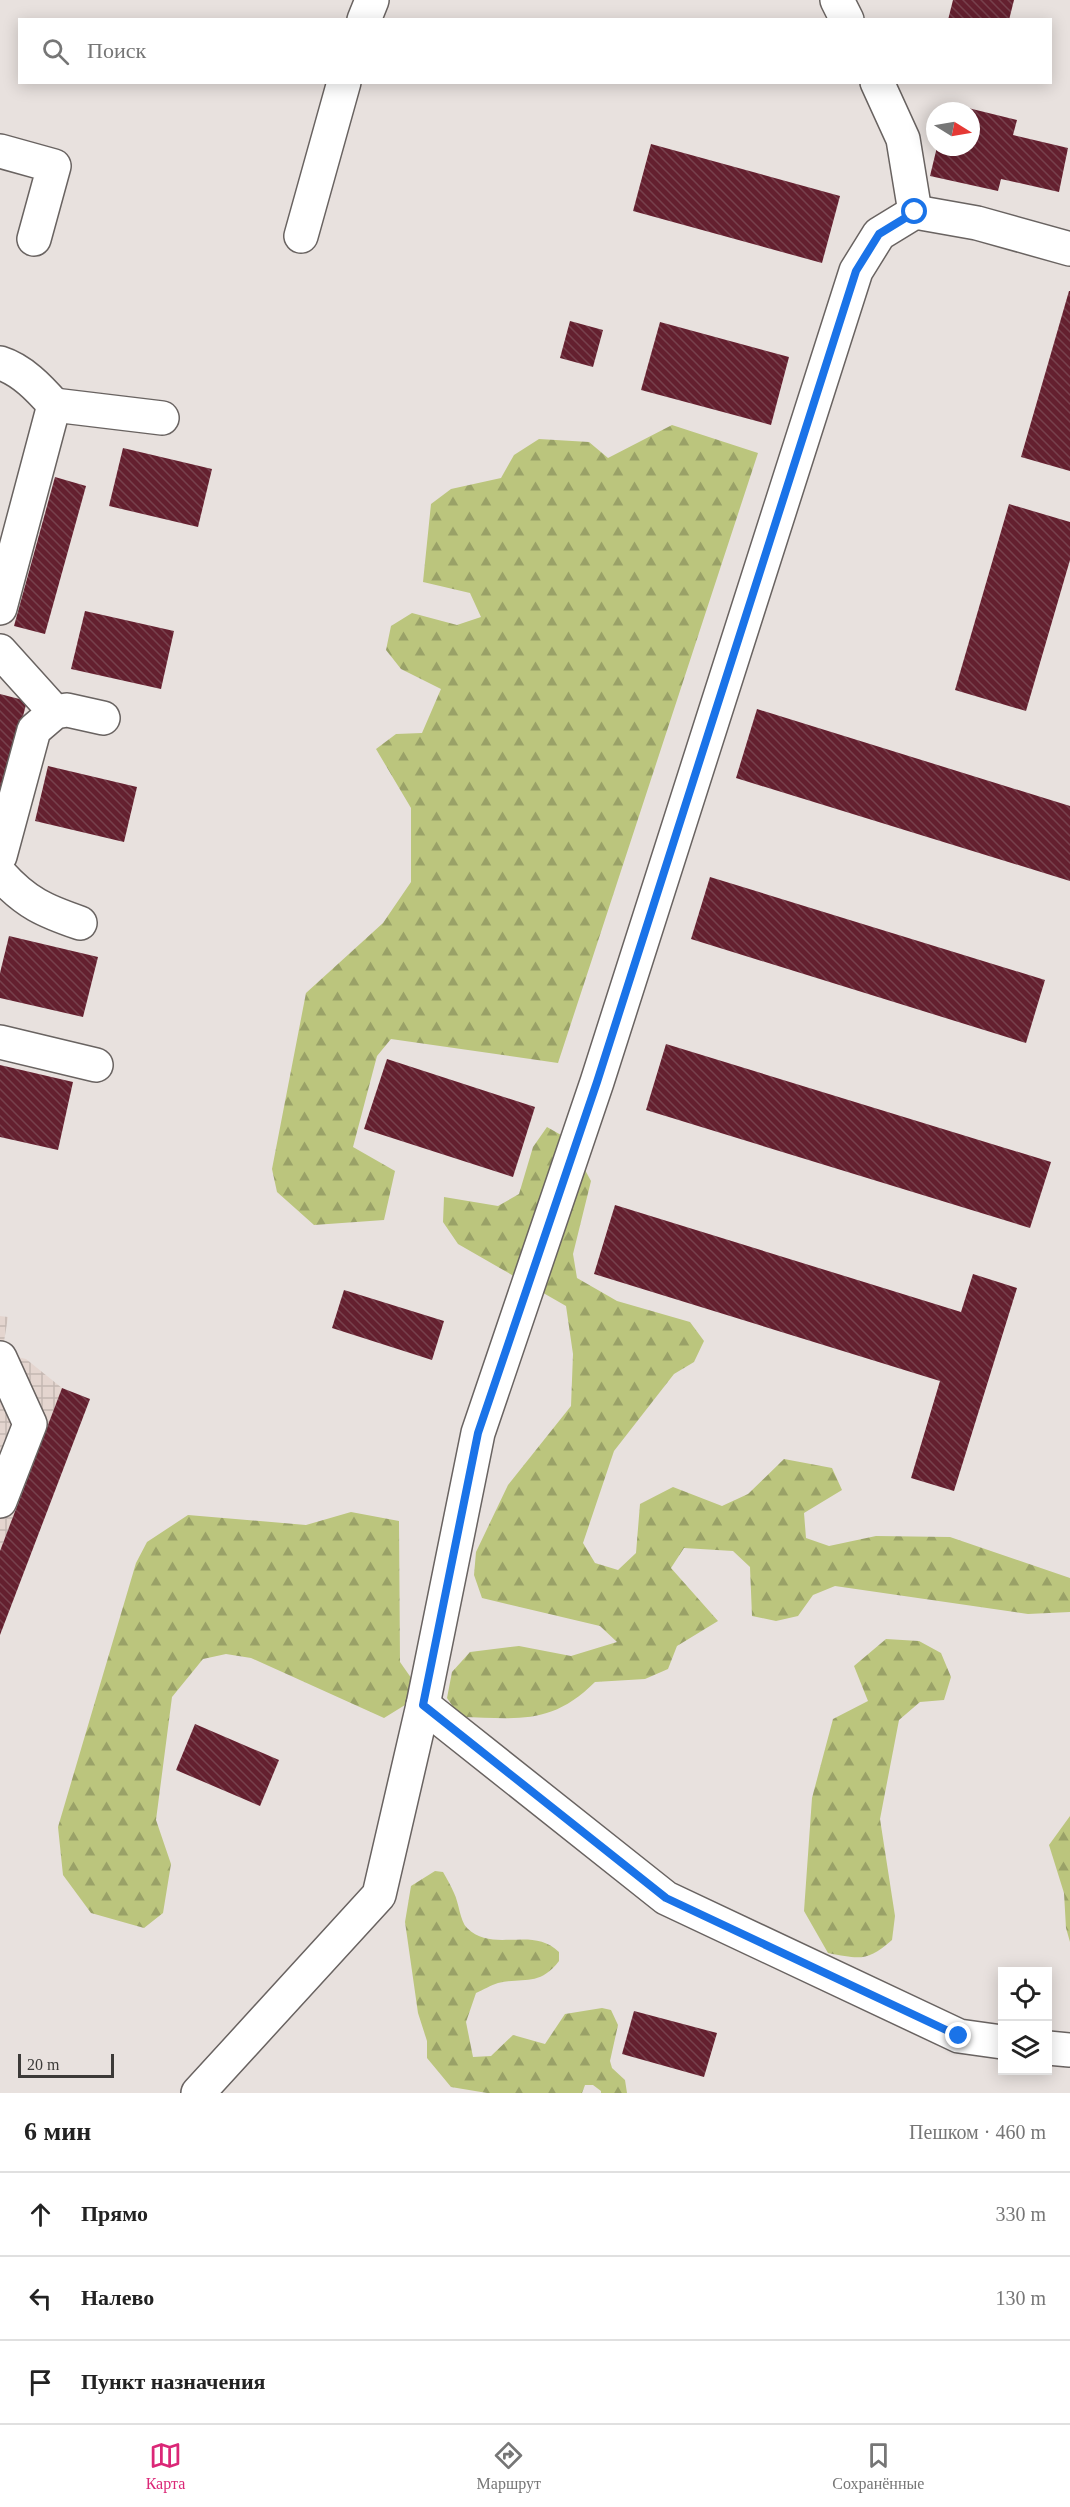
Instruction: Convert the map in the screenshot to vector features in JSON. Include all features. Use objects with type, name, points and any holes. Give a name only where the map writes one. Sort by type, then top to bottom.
[{"type":"lane","points":[[365,18],[372,0]]},
{"type":"lane","points":[[837,0],[846,18]]},
{"type":"lane","points":[[301,236],[343,84]]},
{"type":"lane","points":[[878,84],[903,139],[915,212]]},
{"type":"lane","points":[[0,151],[54,166],[34,239]]},
{"type":"lane","points":[[198,2093],[379,1895],[423,1705],[478,1433],[597,1082],[856,271],[879,234],[915,212],[977,223],[1070,249]]},
{"type":"lane","points":[[0,363],[10,366],[37,385],[54,405],[162,418]]},
{"type":"lane","points":[[0,608],[54,405]]},
{"type":"lane","points":[[0,651],[55,712]]},
{"type":"lane","points":[[0,855],[34,730],[55,712],[67,710],[103,718]]},
{"type":"lane","points":[[0,874],[18,895],[47,911],[81,923]]},
{"type":"lane","points":[[0,1042],[96,1065]]},
{"type":"lane","points":[[0,1358],[30,1424],[0,1501]]},
{"type":"lane","points":[[423,1705],[666,1898],[959,2036],[998,2041]]},
{"type":"lane","points":[[1052,2048],[1070,2050]]},
{"type":"shaded area","points":[[0,1316],[8,1317],[2,1354],[26,1359],[62,1388],[0,1551]]},
{"type":"green space","points":[[672,425],[758,453],[558,1063],[391,1039],[377,1056],[353,1147],[395,1171],[384,1220],[314,1225],[277,1192],[272,1169],[306,993],[383,923],[411,882],[411,808],[376,749],[396,734],[422,733],[441,689],[401,669],[386,650],[391,626],[412,613],[457,625],[481,617],[470,593],[423,582],[431,504],[451,489],[501,478],[514,455],[539,439],[589,442],[608,458]]},
{"type":"green space","points":[[547,1127],[568,1139],[591,1181],[573,1254],[577,1278],[617,1301],[690,1322],[704,1341],[694,1362],[674,1374],[614,1451],[583,1543],[595,1563],[618,1570],[636,1553],[640,1504],[673,1487],[722,1506],[748,1494],[784,1459],[832,1468],[842,1490],[804,1513],[806,1538],[829,1546],[876,1536],[950,1537],[1070,1578],[1070,1612],[1028,1614],[835,1586],[813,1595],[798,1616],[776,1621],[752,1616],[750,1567],[733,1551],[684,1548],[671,1568],[718,1621],[677,1646],[668,1669],[645,1679],[595,1682],[579,1696],[548,1713],[516,1718],[460,1717],[447,1698],[452,1672],[470,1652],[519,1646],[571,1656],[617,1642],[600,1626],[482,1598],[474,1575],[476,1552],[508,1485],[571,1406],[573,1354],[566,1306],[458,1244],[443,1222],[444,1197],[498,1206],[519,1194],[533,1147]]},
{"type":"green space","points":[[351,1512],[399,1521],[400,1662],[414,1682],[405,1705],[384,1718],[251,1658],[226,1654],[203,1659],[172,1697],[156,1820],[171,1864],[163,1913],[144,1928],[91,1913],[63,1875],[58,1827],[136,1563],[147,1542],[188,1515],[306,1525]]},
{"type":"green space","points":[[886,1639],[919,1641],[941,1653],[951,1677],[944,1700],[920,1702],[899,1720],[880,1819],[895,1916],[892,1940],[869,1955],[848,1957],[828,1953],[804,1911],[812,1798],[833,1719],[868,1701],[854,1666]]},
{"type":"green space","points":[[1070,1816],[1070,1942],[1066,1928],[1064,1893],[1049,1845]]},
{"type":"green space","points":[[435,1871],[443,1872],[456,1897],[467,1928],[489,1939],[537,1941],[548,1944],[559,1952],[559,1961],[545,1975],[498,1983],[476,1993],[466,2022],[473,2057],[491,2056],[513,2035],[545,2044],[565,2014],[602,2008],[611,2010],[618,2025],[610,2061],[612,2068],[625,2080],[627,2093],[601,2093],[593,2085],[585,2085],[582,2093],[487,2093],[451,2087],[427,2058],[427,2041],[418,2013],[405,1922],[411,1886]]},
{"type":"building","points":[[953,0],[1014,0],[1010,18],[948,18]]},
{"type":"building","points":[[980,111],[1017,120],[1013,135],[1068,148],[1059,192],[1001,179],[998,191],[930,176],[935,156],[980,156]]},
{"type":"building","points":[[651,144],[840,196],[822,263],[633,211]]},
{"type":"building","points":[[1070,291],[1070,471],[1021,457]]},
{"type":"building","points":[[570,321],[603,330],[593,367],[560,358]]},
{"type":"building","points":[[660,322],[789,357],[771,425],[641,390]]},
{"type":"building","points":[[123,448],[212,469],[198,527],[109,506]]},
{"type":"building","points":[[55,477],[86,486],[45,634],[14,626]]},
{"type":"building","points":[[1009,504],[1070,522],[1070,560],[1026,711],[955,690]]},
{"type":"building","points":[[85,611],[174,631],[161,689],[71,669]]},
{"type":"building","points":[[0,694],[27,701],[1,799],[0,798]]},
{"type":"building","points":[[757,709],[1070,806],[1070,881],[736,778]]},
{"type":"building","points":[[48,766],[137,787],[124,842],[35,821]]},
{"type":"building","points":[[710,877],[1045,980],[1026,1043],[691,939]]},
{"type":"building","points":[[9,936],[98,957],[83,1017],[0,998],[0,973]]},
{"type":"building","points":[[666,1044],[1051,1162],[1030,1228],[646,1110]]},
{"type":"building","points":[[387,1059],[535,1107],[513,1177],[364,1129]]},
{"type":"building","points":[[0,1065],[73,1082],[58,1150],[0,1137]]},
{"type":"building","points":[[615,1205],[961,1312],[973,1274],[1017,1288],[954,1491],[911,1478],[940,1381],[594,1274]]},
{"type":"building","points":[[344,1290],[444,1321],[432,1360],[332,1328]]},
{"type":"building","points":[[62,1388],[90,1399],[0,1635],[0,1551]]},
{"type":"building","points":[[195,1724],[279,1760],[260,1806],[176,1770]]},
{"type":"building","points":[[634,2011],[717,2033],[704,2077],[622,2054]]},
{"type":"route","points":[[915,212],[879,234],[856,271],[597,1082],[478,1433],[423,1705],[666,1898],[959,2036]]}]
